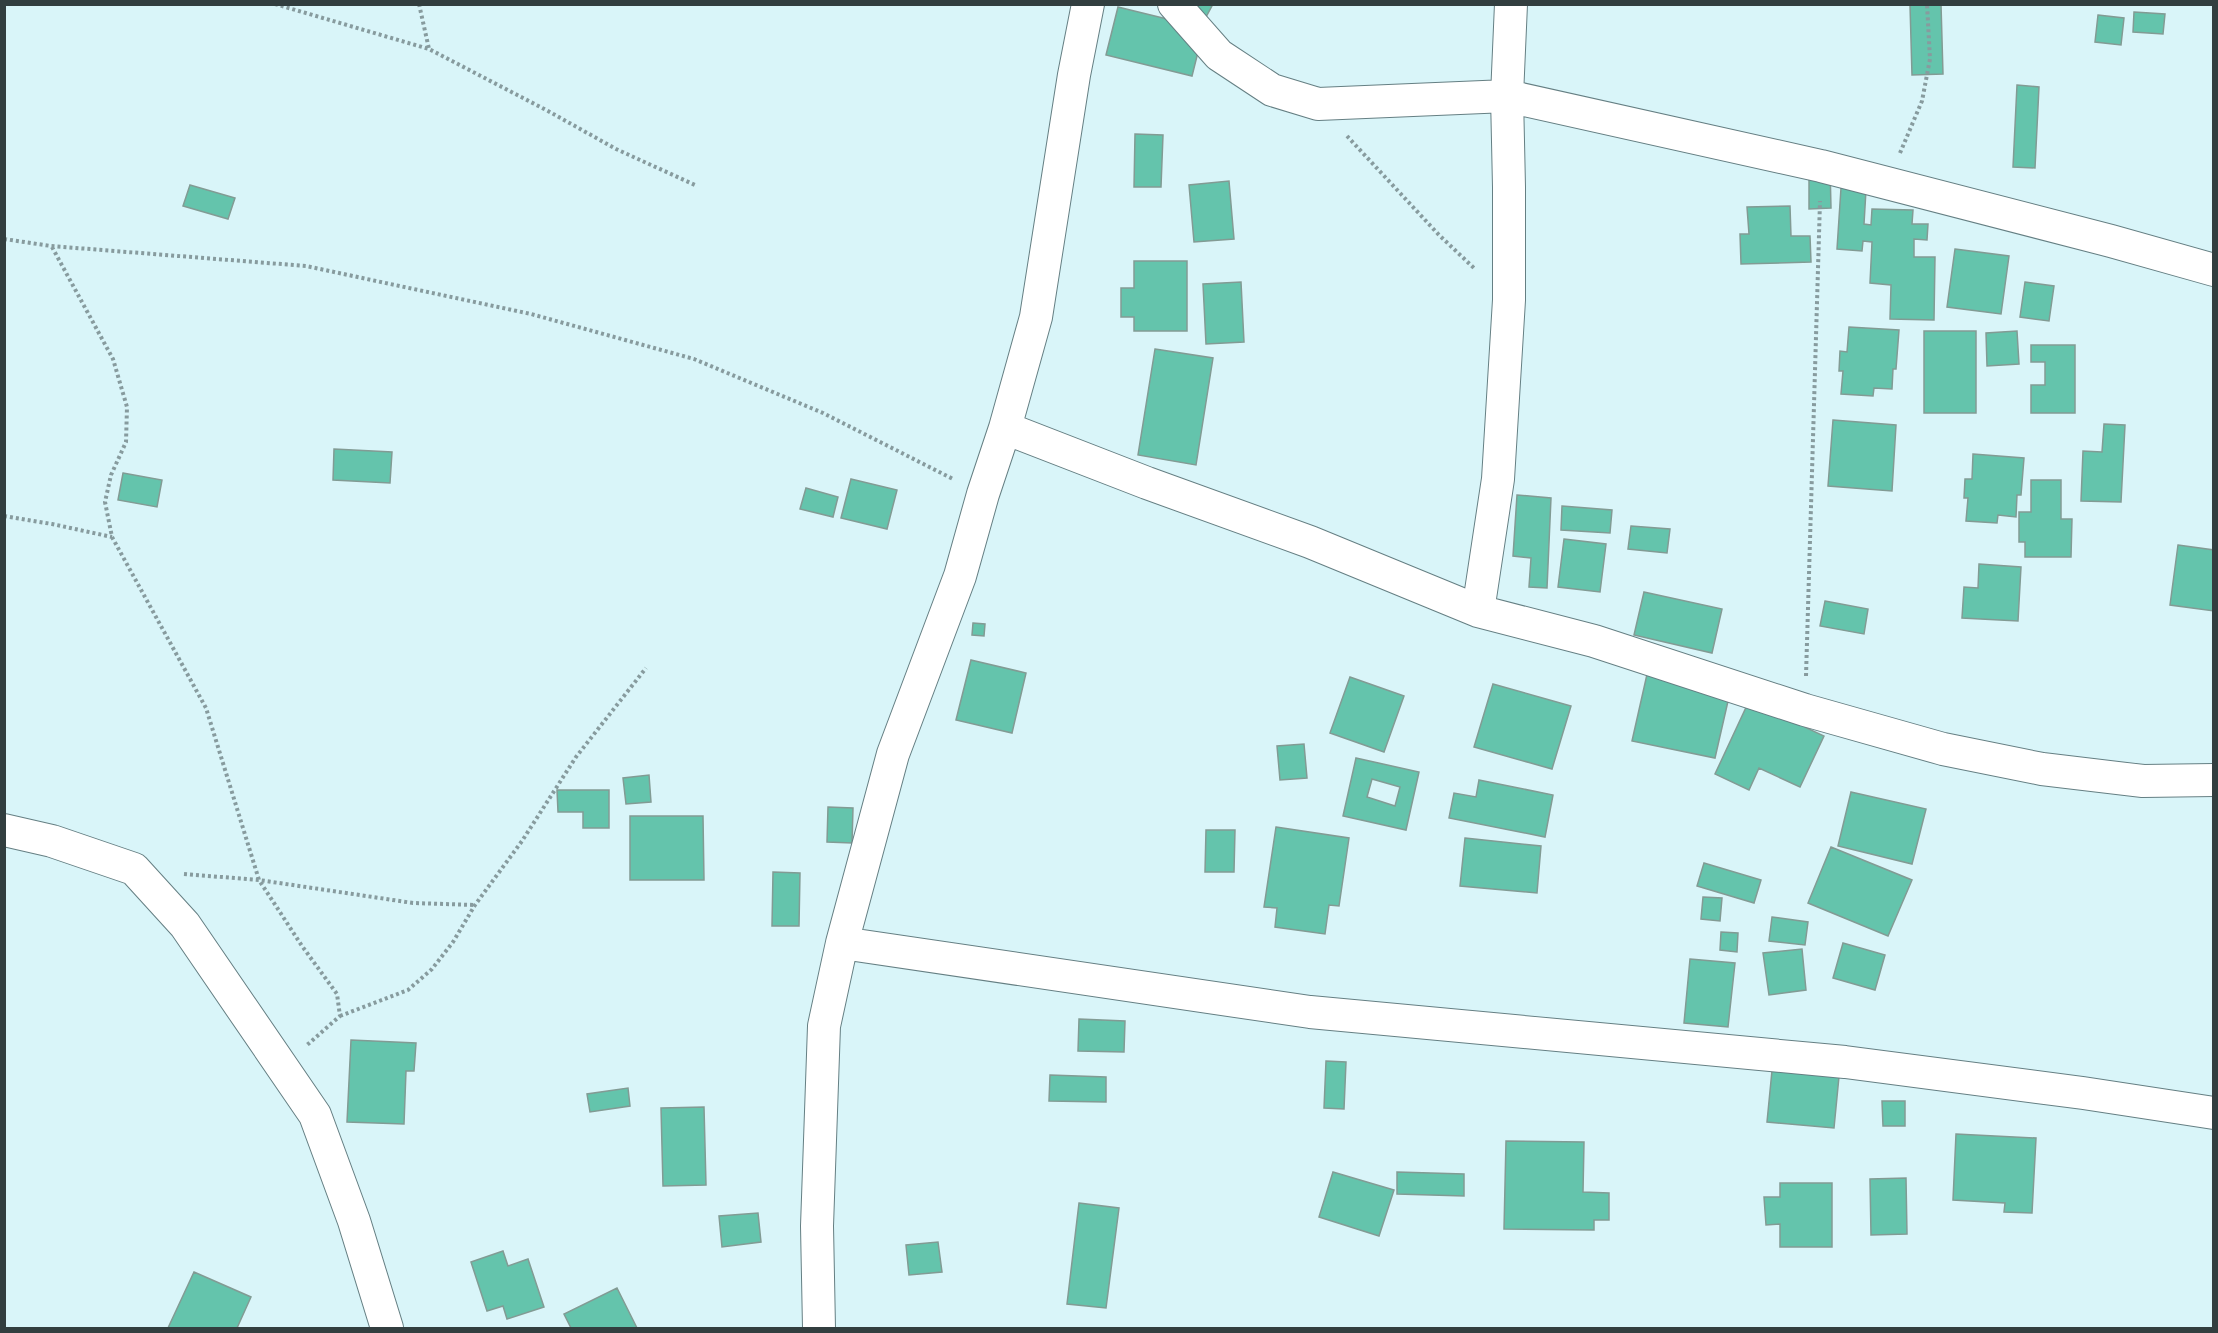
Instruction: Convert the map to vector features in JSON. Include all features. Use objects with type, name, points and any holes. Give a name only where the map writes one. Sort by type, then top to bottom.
[{"type":"street","points":[[819,1329],[817,1226],[824,1026],[842,943],[893,754],[960,576],[1036,317],[1074,75],[1088,4]]},
{"type":"street","points":[[1174,4],[1219,55],[1272,90],[1318,104],[1507,96],[1821,165],[2214,270]]},
{"type":"street","points":[[1478,610],[1498,479],[1509,300],[1507,96],[1511,4]]},
{"type":"street","points":[[1005,428],[1147,483],[1310,542],[1478,610],[1594,642],[1805,710],[1943,749],[2042,769],[2143,781],[2214,780]]},
{"type":"street","points":[[4,830],[52,841],[134,869],[185,925],[315,1115],[354,1221],[387,1329]]},
{"type":"street","points":[[842,943],[1310,1012],[1845,1062],[2083,1093],[2214,1113]]},
{"type":"path","points":[[275,4],[429,49],[616,148],[695,185]]},
{"type":"path","points":[[419,4],[429,49]]},
{"type":"path","points":[[1886,184],[1922,101],[1930,59],[1928,4]]},
{"type":"path","points":[[1318,104],[1439,235],[1509,300]]},
{"type":"path","points":[[1805,710],[1821,165]]},
{"type":"path","points":[[4,240],[51,246],[306,266],[531,314],[694,359],[823,412],[983,494]]},
{"type":"path","points":[[51,246],[113,359],[127,407],[126,442],[111,475],[105,502],[112,537],[207,708],[259,880],[337,994],[340,1016]]},
{"type":"path","points":[[4,516],[112,537]]},
{"type":"path","points":[[281,1065],[340,1016],[408,990],[432,969],[522,841],[576,757],[646,668]]},
{"type":"path","points":[[134,869],[259,880],[413,903],[475,906]]},
{"type":"building","points":[[1182,4],[1213,4],[1206,17]]},
{"type":"building","points":[[1941,4],[1943,74],[1912,75],[1910,5]]},
{"type":"building","points":[[1118,7],[1204,28],[1192,76],[1106,55]]},
{"type":"building","points":[[2134,12],[2165,14],[2163,34],[2133,32]]},
{"type":"building","points":[[2098,15],[2124,18],[2121,45],[2095,42]]},
{"type":"building","points":[[2017,85],[2039,87],[2035,168],[2013,167]]},
{"type":"building","points":[[1135,134],[1163,135],[1161,187],[1134,187]]},
{"type":"building","points":[[1830,166],[1831,208],[1809,209],[1809,167]]},
{"type":"building","points":[[1229,181],[1234,239],[1194,242],[1189,185]]},
{"type":"building","points":[[190,185],[235,198],[228,219],[183,206]]},
{"type":"building","points":[[1841,188],[1866,190],[1864,224],[1871,225],[1872,209],[1913,210],[1912,224],[1928,224],[1927,240],[1914,239],[1914,257],[1935,257],[1934,320],[1890,319],[1891,285],[1870,283],[1872,242],[1863,241],[1862,251],[1837,249]]},
{"type":"building","points":[[1790,206],[1791,236],[1810,236],[1811,262],[1741,264],[1740,234],[1749,234],[1747,207]]},
{"type":"building","points":[[1955,249],[2009,256],[2001,314],[1947,307]]},
{"type":"building","points":[[1134,261],[1187,261],[1187,331],[1134,331],[1134,317],[1121,317],[1121,288],[1134,288]]},
{"type":"building","points":[[1241,282],[1244,342],[1206,344],[1203,284]]},
{"type":"building","points":[[2025,282],[2054,286],[2049,321],[2020,317]]},
{"type":"building","points":[[1849,327],[1899,330],[1892,389],[1874,388],[1873,396],[1841,394],[1843,371],[1839,371],[1840,351],[1847,352]]},
{"type":"building","points":[[1924,331],[1976,331],[1976,413],[1924,413]]},
{"type":"building","points":[[2017,331],[2019,364],[1987,366],[1986,333]]},
{"type":"building","points":[[2031,345],[2075,345],[2075,413],[2031,413],[2031,385],[2045,385],[2045,362],[2031,362]]},
{"type":"building","points":[[1155,349],[1213,358],[1196,465],[1138,455]]},
{"type":"building","points":[[1833,420],[1896,425],[1892,491],[1828,486]]},
{"type":"building","points":[[2104,424],[2125,425],[2121,502],[2081,501],[2083,451],[2102,452]]},
{"type":"building","points":[[334,449],[392,452],[390,483],[333,480]]},
{"type":"building","points":[[1973,454],[2024,458],[2021,495],[2017,495],[2016,517],[1998,515],[1997,523],[1966,521],[1968,498],[1964,498],[1965,479],[1972,479]]},
{"type":"building","points":[[123,473],[162,480],[157,507],[118,500]]},
{"type":"building","points":[[851,479],[897,490],[887,529],[841,518]]},
{"type":"building","points":[[2031,480],[2061,480],[2061,519],[2072,519],[2071,557],[2025,557],[2025,542],[2019,542],[2019,512],[2031,512]]},
{"type":"building","points":[[806,488],[838,497],[833,517],[800,509]]},
{"type":"building","points":[[1517,495],[1551,498],[1547,588],[1529,587],[1531,558],[1513,556]]},
{"type":"building","points":[[1562,506],[1612,510],[1610,533],[1561,530]]},
{"type":"building","points":[[1631,526],[1670,529],[1667,553],[1628,549]]},
{"type":"building","points":[[1564,539],[1606,544],[1600,592],[1558,587]]},
{"type":"building","points":[[2178,545],[2214,550],[2214,611],[2170,605]]},
{"type":"building","points":[[1979,564],[2021,567],[2018,621],[1962,618],[1964,587],[1978,588]]},
{"type":"building","points":[[1644,592],[1722,609],[1712,653],[1634,635]]},
{"type":"building","points":[[1825,601],[1868,609],[1864,634],[1820,626]]},
{"type":"building","points":[[973,623],[985,624],[984,636],[972,635]]},
{"type":"building","points":[[971,660],[1026,673],[1012,733],[956,720]]},
{"type":"building","points":[[1648,670],[1731,688],[1715,758],[1632,741]]},
{"type":"building","points":[[1350,677],[1404,696],[1384,752],[1330,733]]},
{"type":"building","points":[[1493,684],[1571,706],[1552,769],[1474,747]]},
{"type":"building","points":[[1749,701],[1824,736],[1800,787],[1759,768],[1749,790],[1715,774]]},
{"type":"building","points":[[1304,744],[1307,778],[1280,780],[1277,746]]},
{"type":"building","points":[[1356,758],[1419,772],[1406,830],[1343,816]],"holes":[[[1372,779],[1400,787],[1395,806],[1367,797]]]},
{"type":"building","points":[[649,775],[651,802],[626,804],[623,778]]},
{"type":"building","points":[[1479,780],[1553,795],[1545,837],[1449,818],[1454,793],[1476,797]]},
{"type":"building","points":[[557,790],[609,790],[609,828],[583,828],[583,812],[558,812]]},
{"type":"building","points":[[1851,792],[1926,809],[1912,864],[1838,846]]},
{"type":"building","points":[[828,807],[853,808],[852,843],[827,842]]},
{"type":"building","points":[[630,816],[703,816],[704,880],[630,880]]},
{"type":"building","points":[[1276,827],[1349,838],[1339,906],[1329,905],[1325,934],[1275,927],[1277,908],[1264,907]]},
{"type":"building","points":[[1206,830],[1235,830],[1234,872],[1205,872]]},
{"type":"building","points":[[1465,838],[1541,846],[1537,893],[1460,886]]},
{"type":"building","points":[[1831,847],[1912,880],[1888,936],[1808,903]]},
{"type":"building","points":[[1704,863],[1761,880],[1754,903],[1697,886]]},
{"type":"building","points":[[773,872],[800,873],[799,926],[772,926]]},
{"type":"building","points":[[1703,897],[1722,898],[1720,921],[1701,919]]},
{"type":"building","points":[[1772,917],[1808,922],[1805,945],[1769,941]]},
{"type":"building","points":[[1721,932],[1738,933],[1737,952],[1720,950]]},
{"type":"building","points":[[1843,943],[1885,955],[1875,990],[1833,978]]},
{"type":"building","points":[[1802,949],[1806,990],[1769,995],[1763,953]]},
{"type":"building","points":[[1690,959],[1735,963],[1728,1027],[1684,1023]]},
{"type":"building","points":[[1079,1019],[1125,1021],[1124,1052],[1078,1051]]},
{"type":"building","points":[[351,1040],[416,1043],[414,1071],[406,1071],[404,1124],[347,1122]]},
{"type":"building","points":[[1774,1050],[1841,1056],[1834,1128],[1767,1122]]},
{"type":"building","points":[[1326,1061],[1346,1062],[1344,1109],[1324,1108]]},
{"type":"building","points":[[1050,1075],[1106,1077],[1106,1102],[1049,1101]]},
{"type":"building","points":[[628,1088],[630,1106],[590,1112],[587,1094]]},
{"type":"building","points":[[1882,1101],[1905,1101],[1905,1126],[1883,1126]]},
{"type":"building","points":[[704,1107],[706,1185],[663,1186],[661,1108]]},
{"type":"building","points":[[1956,1134],[2036,1138],[2032,1213],[2004,1212],[2005,1203],[1953,1200]]},
{"type":"building","points":[[1506,1141],[1584,1142],[1583,1192],[1609,1193],[1609,1220],[1594,1220],[1594,1230],[1504,1229]]},
{"type":"building","points":[[1333,1172],[1394,1190],[1379,1236],[1319,1217]]},
{"type":"building","points":[[1397,1172],[1464,1174],[1464,1196],[1397,1194]]},
{"type":"building","points":[[1906,1178],[1907,1234],[1871,1235],[1870,1179]]},
{"type":"building","points":[[1780,1183],[1832,1183],[1832,1247],[1780,1247],[1780,1224],[1766,1225],[1764,1197],[1780,1197]]},
{"type":"building","points":[[1079,1203],[1119,1208],[1106,1308],[1067,1304]]},
{"type":"building","points":[[758,1213],[761,1242],[722,1247],[719,1216]]},
{"type":"building","points":[[938,1242],[942,1272],[909,1275],[906,1245]]},
{"type":"building","points":[[503,1251],[508,1266],[528,1259],[544,1307],[507,1319],[503,1306],[487,1311],[471,1262]]},
{"type":"building","points":[[194,1272],[251,1297],[237,1328],[168,1328]]},
{"type":"building","points":[[617,1288],[637,1328],[571,1328],[564,1314]]}]
